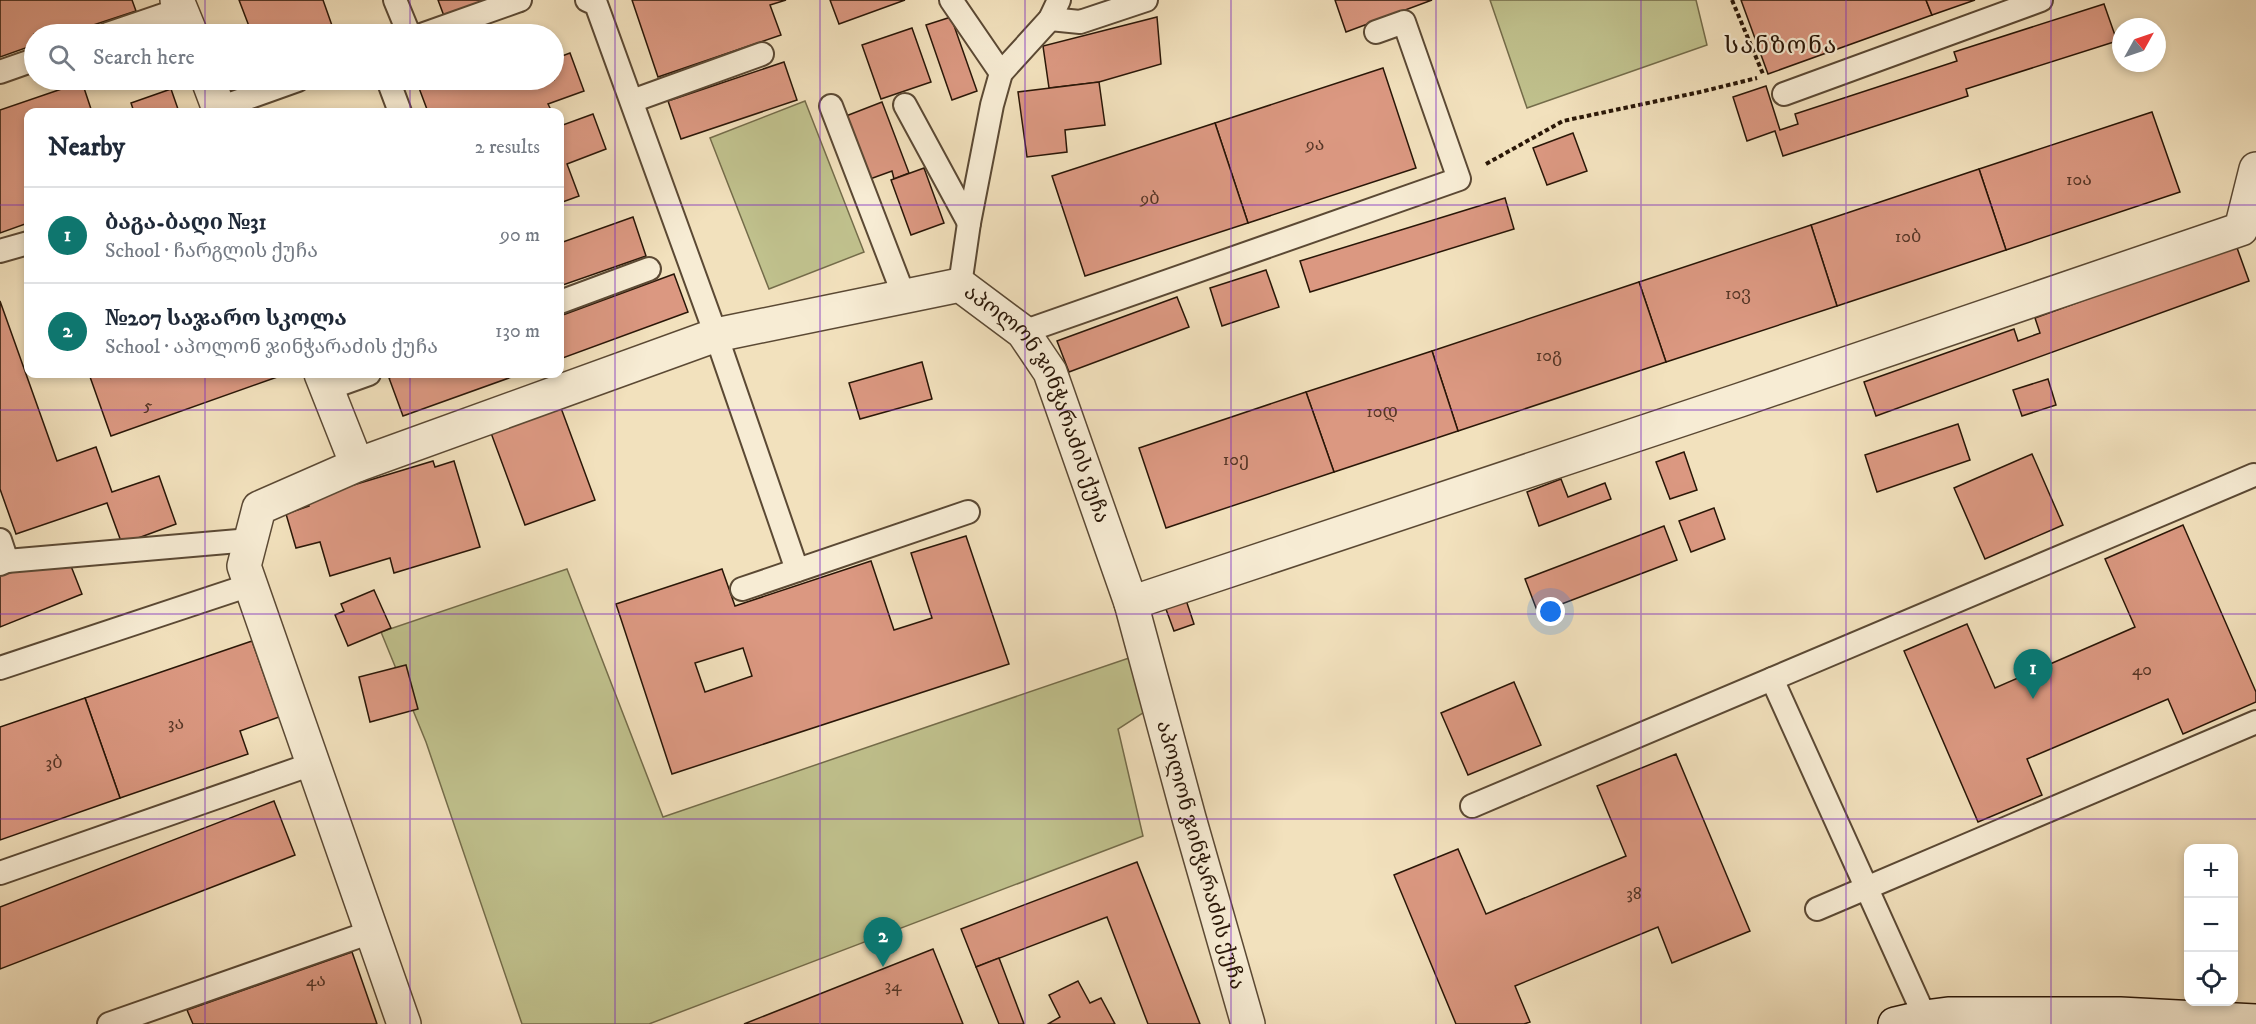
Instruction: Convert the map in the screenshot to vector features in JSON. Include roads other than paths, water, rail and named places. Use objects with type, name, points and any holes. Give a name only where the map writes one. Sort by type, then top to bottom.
[{"type":"street","points":[[1131,603],[1740,400],[2241,229],[2256,169]]},
{"type":"street","name":"აპოლონ ჯინჭარაძის ქუჩა","points":[[250,540],[259,508],[357,465],[716,335],[960,285],[1023,332],[1050,372],[1131,603],[1248,1024]]},
{"type":"street","points":[[324,381],[357,465]]},
{"type":"street","points":[[250,540],[244,566],[250,585],[404,1024]]},
{"type":"street","points":[[1910,1020],[1948,1014],[2120,1014],[2256,1021]]},
{"type":"lane","points":[[395,0],[405,24]]},
{"type":"lane","points":[[452,24],[520,0]]},
{"type":"lane","points":[[587,0],[596,4],[632,101],[797,570]]},
{"type":"lane","points":[[951,0],[1001,73]]},
{"type":"lane","points":[[960,285],[969,223],[992,105],[1001,73],[1054,9],[1080,22],[1146,0]]},
{"type":"lane","points":[[1784,94],[2041,0]]},
{"type":"lane","points":[[147,24],[183,15]]},
{"type":"lane","points":[[1023,332],[1459,179],[1404,22],[1376,32]]},
{"type":"lane","points":[[632,101],[762,54]]},
{"type":"lane","points":[[0,72],[24,64]]},
{"type":"lane","points":[[216,100],[257,90]]},
{"type":"lane","points":[[392,90],[398,108]]},
{"type":"lane","points":[[905,105],[969,223]]},
{"type":"lane","points":[[831,106],[904,296]]},
{"type":"lane","points":[[0,251],[24,244]]},
{"type":"lane","points":[[564,301],[649,269]]},
{"type":"lane","points":[[324,381],[343,378]]},
{"type":"lane","points":[[1472,806],[2254,475]]},
{"type":"lane","points":[[742,589],[968,512]]},
{"type":"lane","points":[[2,555],[250,540]]},
{"type":"lane","points":[[0,668],[250,585]]},
{"type":"lane","points":[[1772,679],[1867,888],[1910,1020]]},
{"type":"lane","points":[[1817,909],[2256,722]]},
{"type":"lane","points":[[0,873],[312,764]]},
{"type":"lane","points":[[109,1024],[371,932]]},
{"type":"place","name":"ბაგა-ბაღი №31","points":[[2033,699]]},
{"type":"place","name":"№207 საჯარო სკოლა","points":[[883,967]]},
{"type":"district","name":"სანზონა","points":[[1781,46]]}]
